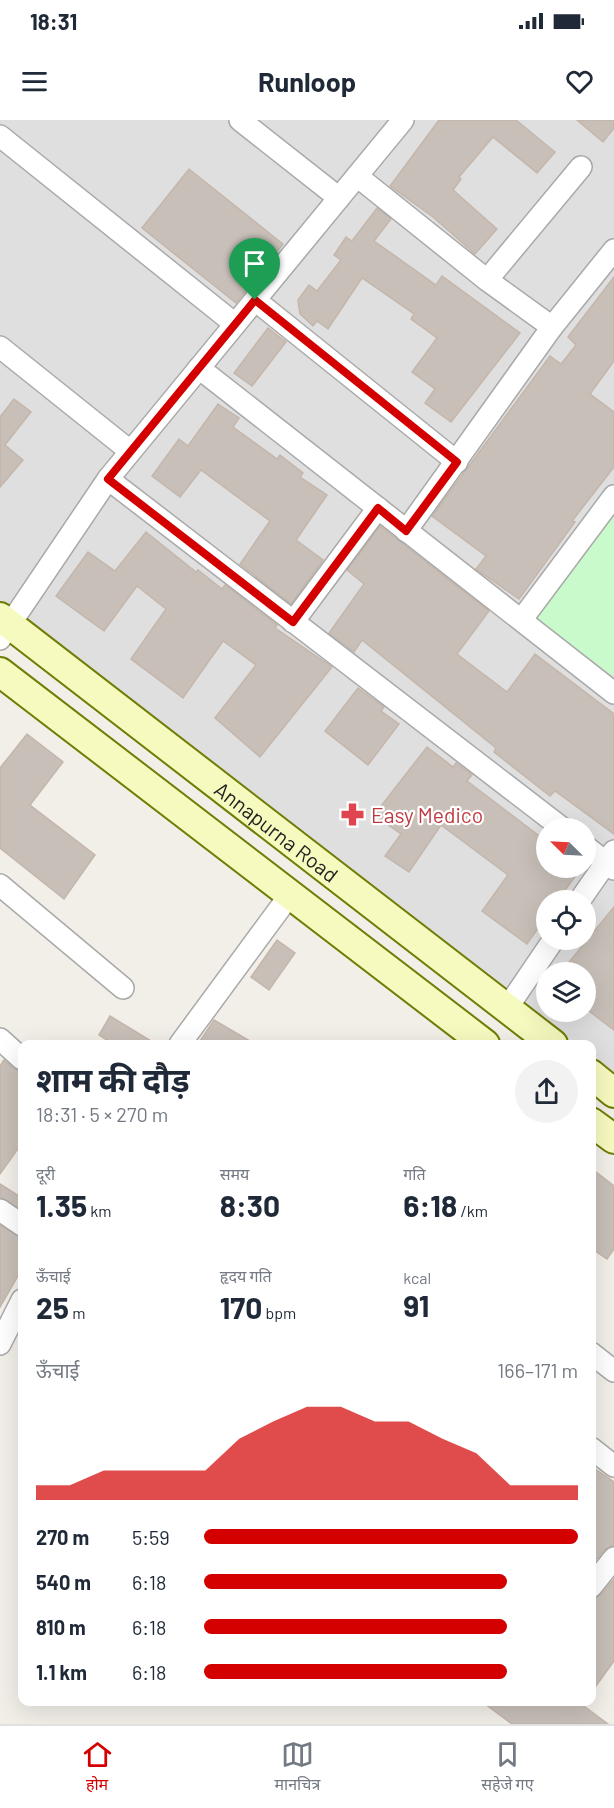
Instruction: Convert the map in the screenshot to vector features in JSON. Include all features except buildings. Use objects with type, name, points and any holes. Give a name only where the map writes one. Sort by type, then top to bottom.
[{"type":"main road","name":"Annapurna Road","points":[[3,628],[548,1040]]},
{"type":"main road","points":[[0,672],[289,896],[480,1040]]},
{"type":"main road","points":[[596,1078],[614,1093]]},
{"type":"main road","points":[[596,1126],[614,1139]]},
{"type":"street","points":[[3,628],[130,451],[403,120]]},
{"type":"street","points":[[248,122],[339,198]]},
{"type":"street","points":[[0,136],[235,324]]},
{"type":"street","points":[[487,280],[581,167]]},
{"type":"street","points":[[357,176],[487,280],[552,327]]},
{"type":"street","points":[[406,531],[552,327],[614,250]]},
{"type":"street","points":[[255,300],[457,462]]},
{"type":"street","points":[[0,347],[130,451]]},
{"type":"street","points":[[199,368],[614,693]]},
{"type":"street","points":[[108,479],[549,818]]},
{"type":"street","points":[[522,619],[614,496]]},
{"type":"street","points":[[293,622],[378,508]]},
{"type":"street","points":[[588,890],[611,861],[596,852]]},
{"type":"street","points":[[0,885],[123,988]]},
{"type":"street","points":[[183,1040],[289,896]]},
{"type":"street","points":[[507,1008],[547,950]]},
{"type":"street","points":[[0,1039],[18,1055]]},
{"type":"street","points":[[0,1210],[18,1222]]},
{"type":"street","points":[[0,1344],[18,1308]]},
{"type":"street","points":[[596,1357],[614,1371]]},
{"type":"street","points":[[596,1452],[614,1466]]},
{"type":"street","points":[[596,1581],[614,1558]]},
{"type":"shaded area","points":[[0,120],[614,120],[614,1073],[596,1060],[596,1040],[571,1040],[547,1022],[596,1022],[596,962],[536,962],[536,1013],[0,604]]},
{"type":"green space","points":[[614,508],[614,677],[534,617]]},
{"type":"place","name":"Easy Medico","points":[[353,814]]},
{"type":"route","points":[[255,300],[457,462],[406,531],[378,508],[293,622],[108,479],[255,300]]}]
